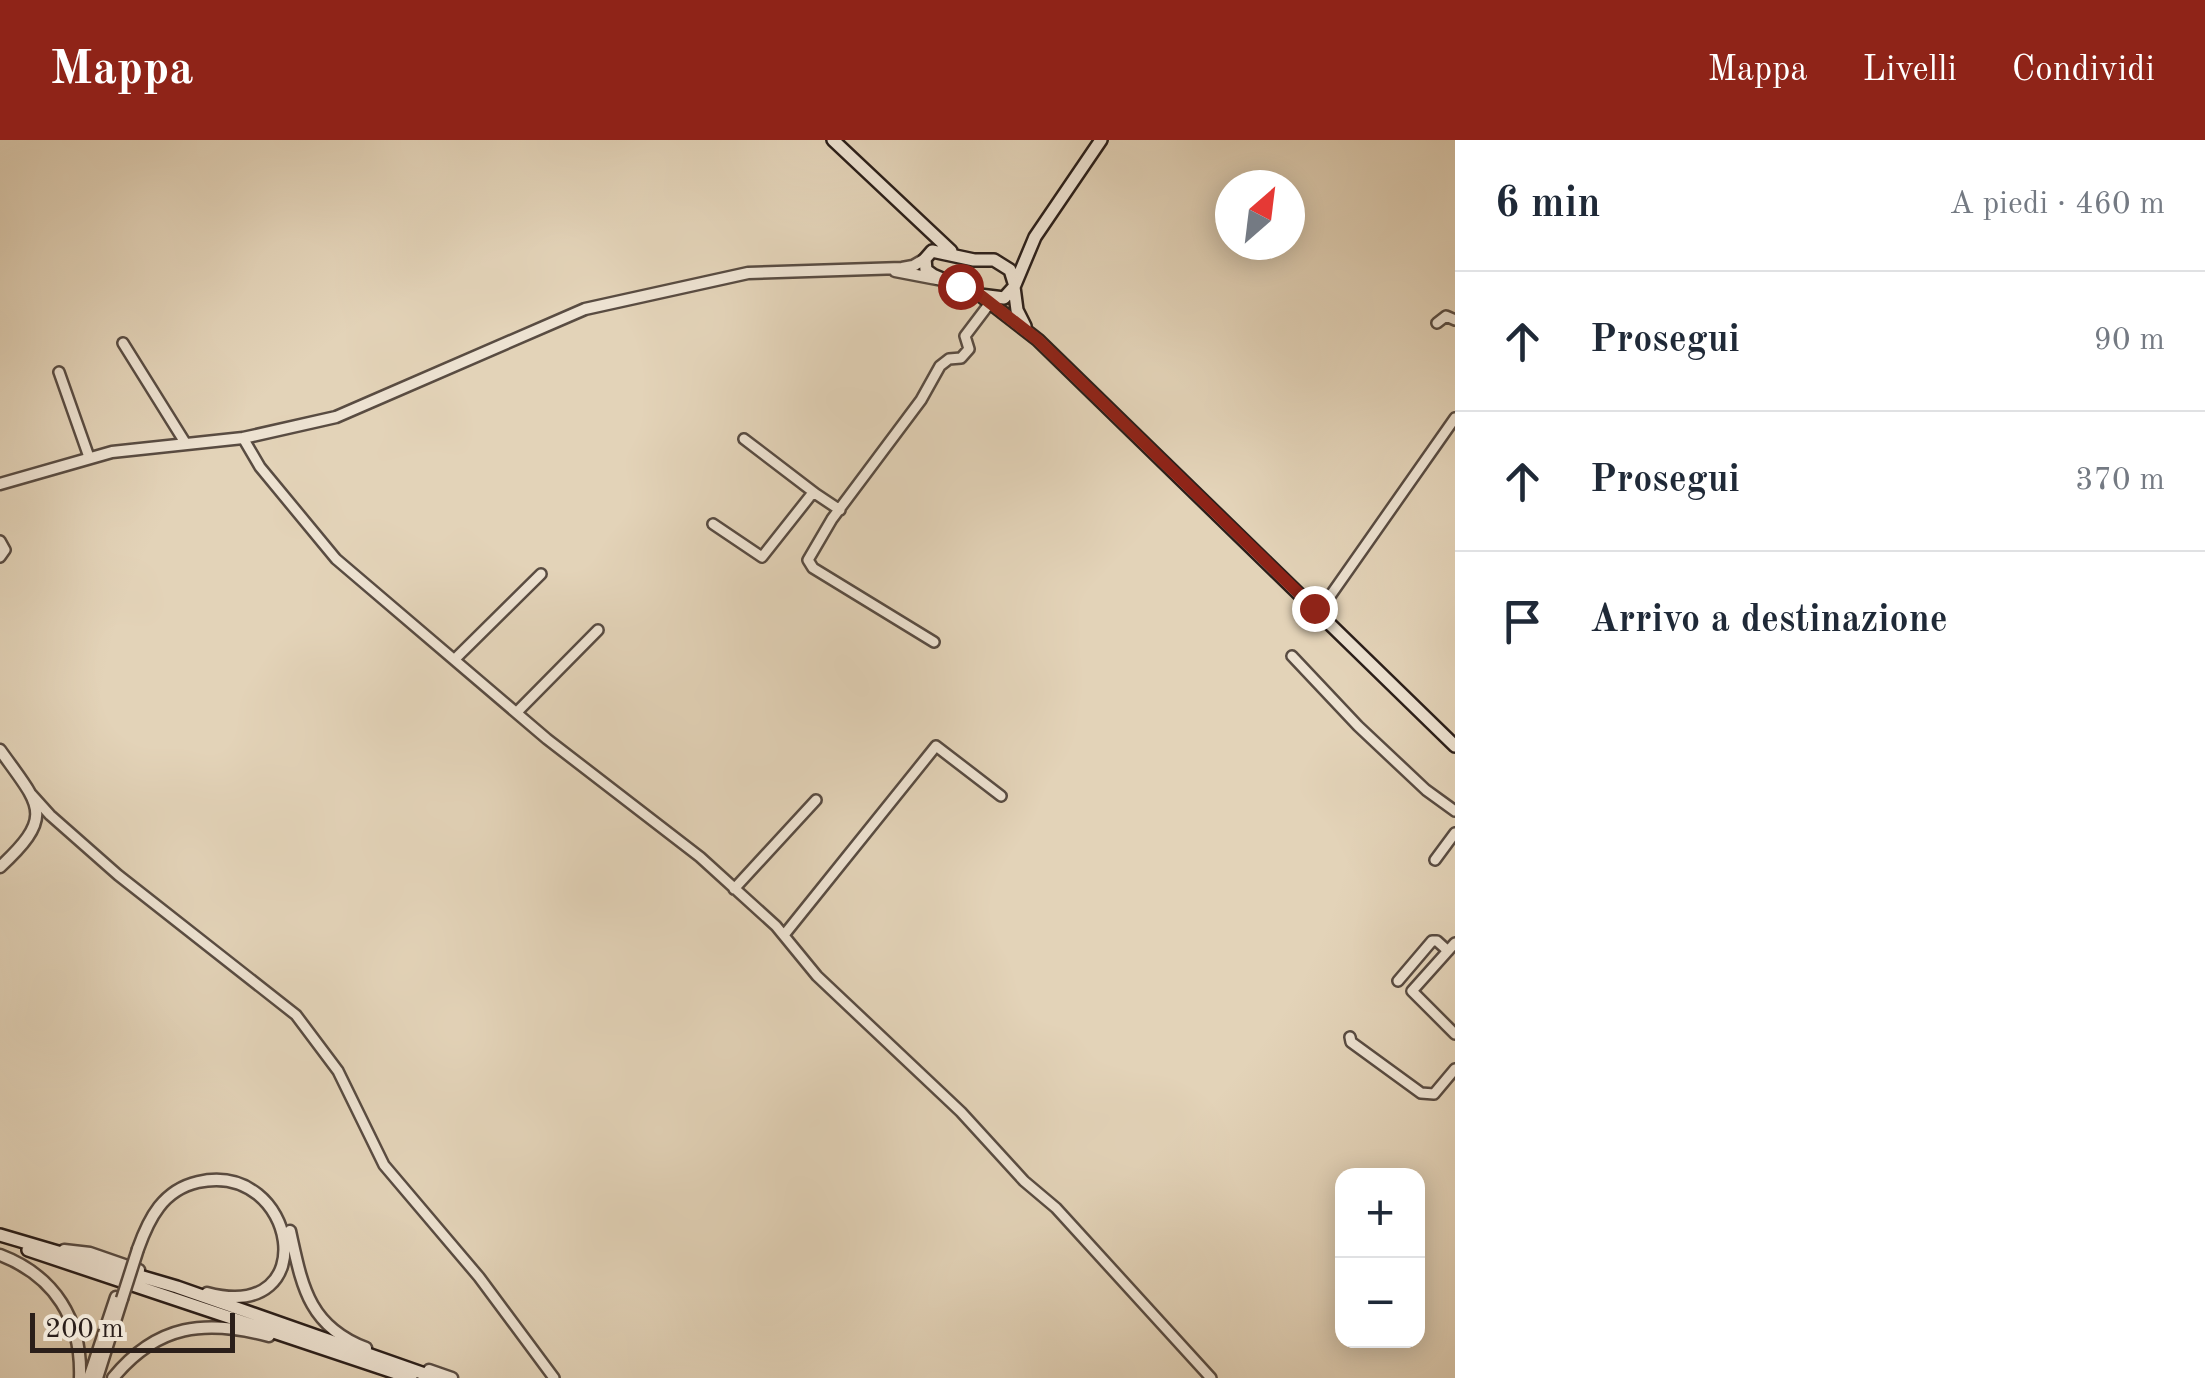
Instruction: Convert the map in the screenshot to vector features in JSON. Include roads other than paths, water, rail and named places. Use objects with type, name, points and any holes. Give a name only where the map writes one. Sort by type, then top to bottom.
[{"type":"main road","points":[[833,140],[958,256]]},
{"type":"main road","points":[[985,299],[999,300],[1014,285],[1035,237],[1101,140]]},
{"type":"main road","points":[[909,214],[924,236],[928,273],[985,299],[1038,340],[1455,746]]},
{"type":"main road","points":[[994,260],[1011,254],[1035,237]]},
{"type":"main road","points":[[926,258],[938,250],[994,260],[1010,270],[1020,316],[1038,340]]},
{"type":"main road","points":[[0,1235],[176,1287],[436,1378]]},
{"type":"main road","points":[[0,1243],[124,1280],[411,1378]]},
{"type":"street","points":[[0,484],[90,457],[243,438],[336,417],[585,309],[748,273],[913,266],[926,258]]},
{"type":"street","points":[[884,268],[944,280]]},
{"type":"street","points":[[934,642],[812,568],[808,560],[921,400],[944,360],[961,358],[969,349],[965,336],[985,299]]},
{"type":"street","points":[[1437,323],[1446,316],[1455,320]]},
{"type":"street","points":[[123,342],[186,444]]},
{"type":"street","points":[[59,372],[90,457]]},
{"type":"street","points":[[1314,608],[1328,598],[1455,418]]},
{"type":"street","points":[[243,438],[260,467],[336,558],[547,739],[700,858],[784,935],[817,976],[930,1081],[999,1156],[1056,1208],[1211,1378]]},
{"type":"street","points":[[744,439],[840,510]]},
{"type":"street","points":[[713,524],[762,557],[811,495],[816,494]]},
{"type":"street","points":[[0,541],[5,550],[0,557]]},
{"type":"street","points":[[456,658],[541,574]]},
{"type":"street","points":[[518,712],[598,630]]},
{"type":"street","points":[[1292,656],[1358,726],[1426,790],[1455,811]]},
{"type":"street","points":[[784,935],[936,746],[1000,796]]},
{"type":"street","points":[[0,750],[50,816],[118,876],[296,1015],[338,1070],[384,1165],[479,1277],[554,1378]]},
{"type":"street","points":[[32,794],[38,813],[33,833]]},
{"type":"street","points":[[734,890],[816,800]]},
{"type":"street","points":[[0,867],[50,816]]},
{"type":"street","points":[[1435,860],[1455,833]]},
{"type":"street","points":[[1398,981],[1432,941],[1451,946],[1412,992],[1455,1034]]},
{"type":"street","points":[[1350,1037],[1351,1042],[1422,1093],[1434,1094],[1455,1069]]},
{"type":"street","points":[[97,1378],[135,1248],[153,1204],[174,1185],[205,1174],[222,1174],[263,1191],[278,1207],[289,1226],[306,1296],[335,1331],[359,1346],[452,1378]]},
{"type":"street","points":[[52,1248],[90,1253],[232,1299],[249,1298],[265,1290],[276,1279],[286,1246],[283,1229],[266,1203],[241,1185],[222,1180],[192,1183],[168,1196],[135,1248]]},
{"type":"street","points":[[0,1255],[39,1276],[58,1294],[77,1334],[80,1378]]},
{"type":"street","points":[[89,1378],[119,1298]]},
{"type":"street","points":[[113,1378],[133,1357],[162,1338],[210,1326],[236,1327],[284,1340],[396,1378]]}]
